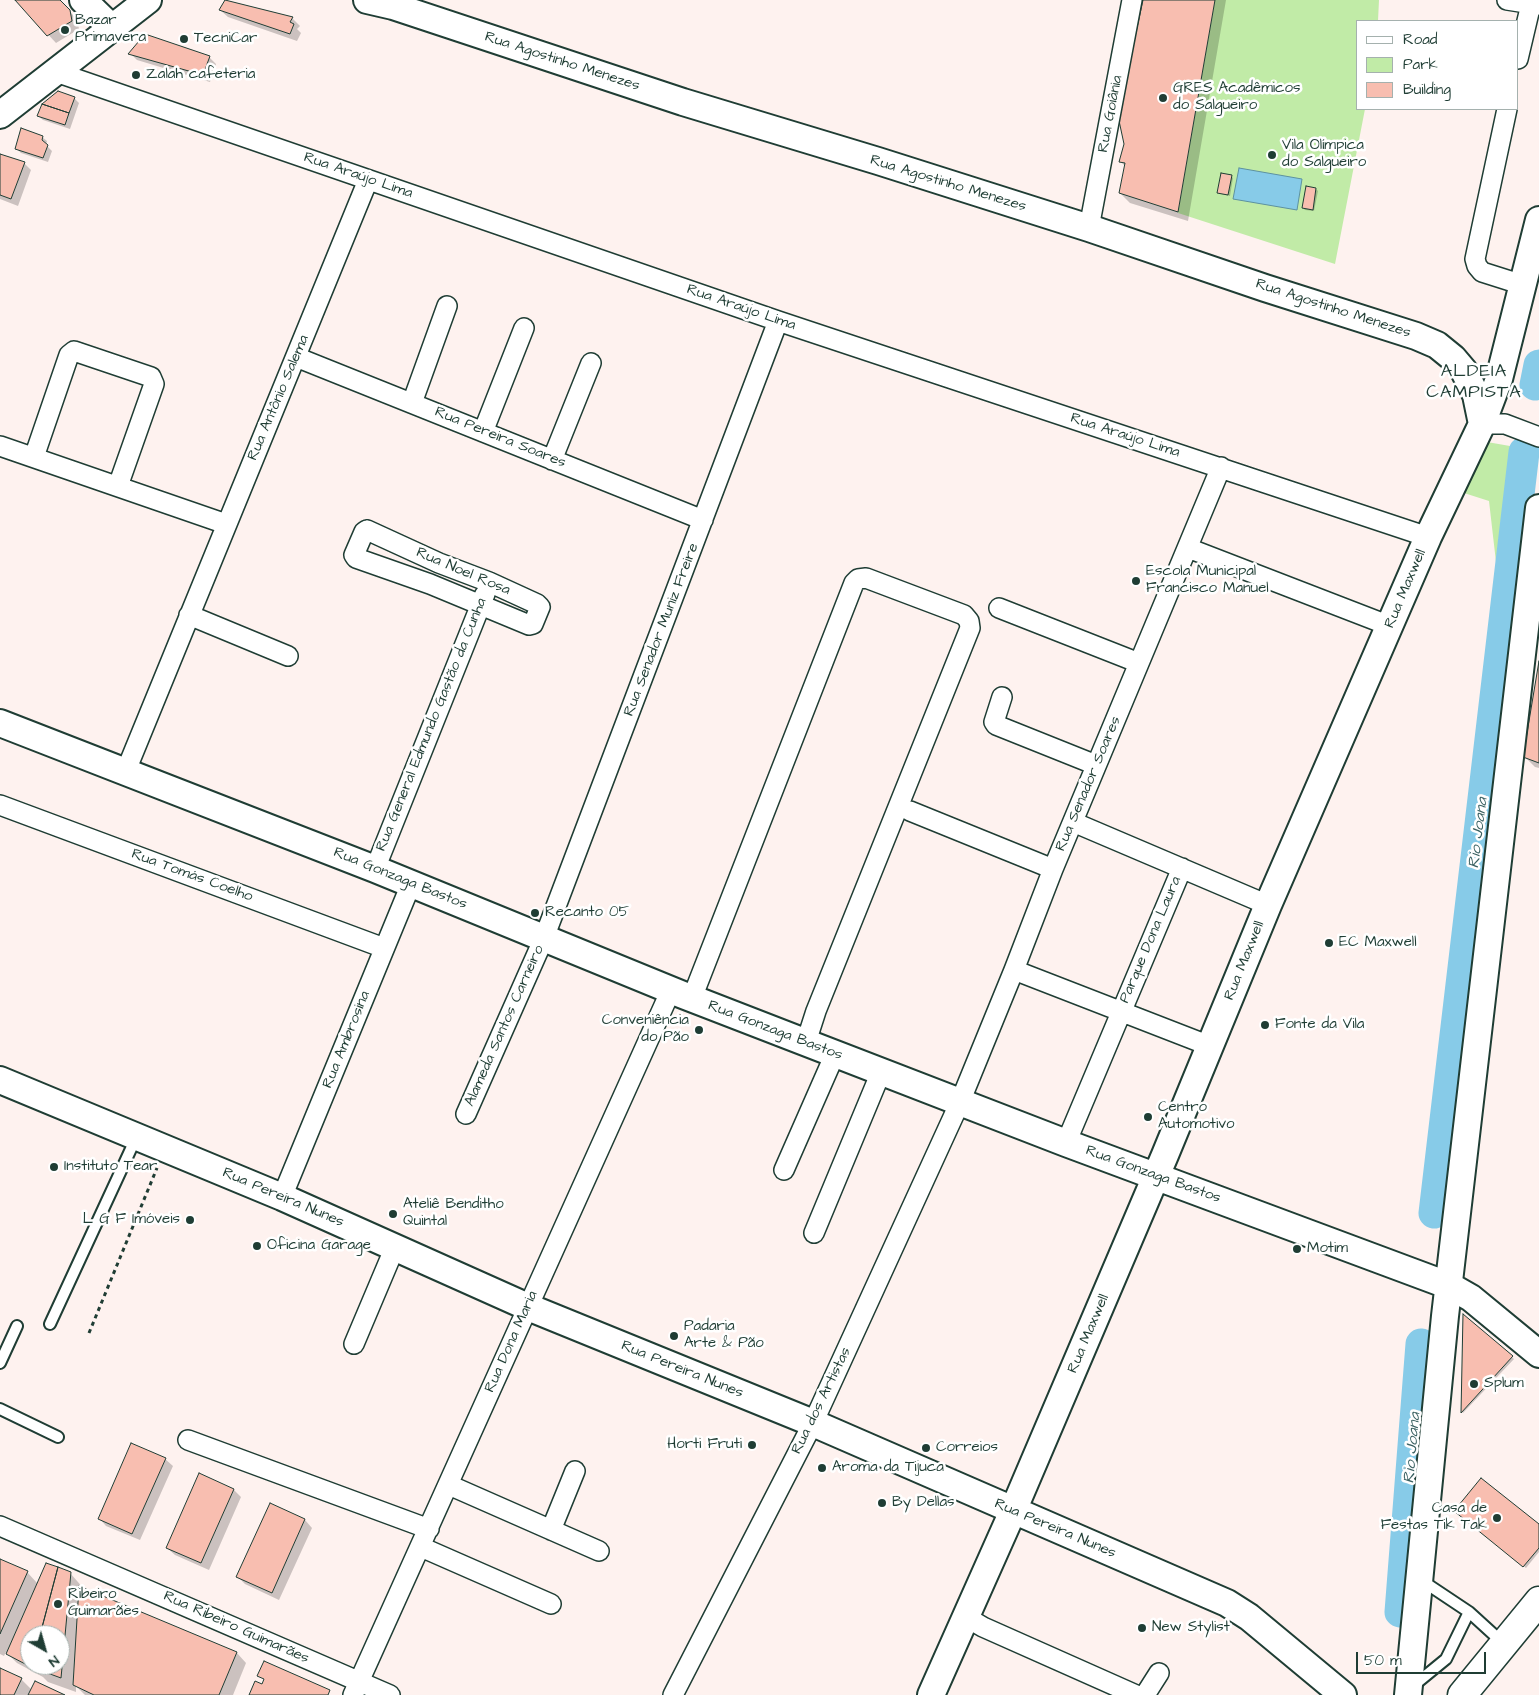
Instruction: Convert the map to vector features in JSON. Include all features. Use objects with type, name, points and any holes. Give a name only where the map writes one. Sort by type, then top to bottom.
[{"type":"main road","points":[[83,0],[112,28]]},
{"type":"main road","points":[[0,115],[148,0]]},
{"type":"main road","name":"Rua Agostinho Menezes","points":[[367,0],[393,6],[683,102],[1089,228],[1265,288],[1416,336],[1436,345],[1464,371],[1476,395],[1482,424]]},
{"type":"main road","name":"Rua Maxwell","points":[[931,1695],[1013,1511],[1156,1176],[1268,905],[1428,537],[1482,424],[1499,379],[1539,220]]},
{"type":"main road","points":[[1408,1693],[1445,1316],[1539,508]]},
{"type":"main road","name":"Rua Gonzaga Bastos","points":[[0,723],[374,869],[834,1054],[1066,1143],[1450,1286],[1478,1304],[1539,1354]]},
{"type":"main road","name":"Rua Pereira Nunes","points":[[0,1080],[282,1197],[528,1307],[813,1423],[1227,1603],[1249,1617],[1343,1695]]},
{"type":"main road","points":[[1462,1695],[1539,1601]]},
{"type":"street","name":"Rua Goiânia","points":[[1089,228],[1132,0]]},
{"type":"street","points":[[1507,0],[1535,5],[1519,56]]},
{"type":"street","name":"Rua Araújo Lima","points":[[56,72],[778,321],[1428,537]]},
{"type":"street","points":[[1507,110],[1475,259],[1477,266],[1482,272],[1523,285]]},
{"type":"street","name":"Rua Antônio Salema","points":[[125,773],[368,180]]},
{"type":"street","points":[[412,403],[447,306]]},
{"type":"street","name":"Rua Senador Muniz Freire","points":[[544,938],[778,321]]},
{"type":"street","points":[[483,432],[524,328]]},
{"type":"street","points":[[34,458],[69,355],[74,351],[151,377],[154,384],[118,486]]},
{"type":"street","name":"Rua Pereira Soares","points":[[296,357],[703,520]]},
{"type":"street","points":[[552,460],[591,363]]},
{"type":"street","points":[[1482,424],[1505,424],[1539,437]]},
{"type":"street","points":[[0,446],[226,524]]},
{"type":"street","name":"Rua Senador Soares","points":[[960,1102],[1053,869],[1221,467]]},
{"type":"street","name":"Rua Noel Rosa","points":[[367,530],[439,563],[489,582],[540,607],[533,624],[529,625],[481,604],[356,558],[354,555],[364,532],[367,530]]},
{"type":"street","points":[[1188,548],[1390,626]]},
{"type":"street","name":"Rua Dona Maria","points":[[356,1688],[528,1307],[682,994],[854,583],[858,579],[866,578],[964,615],[969,621],[970,628],[816,1011],[806,1042]]},
{"type":"street","name":"Rua General Edmundo Gastão da Cunha","points":[[374,869],[489,582]]},
{"type":"street","points":[[999,608],[1139,663]]},
{"type":"street","points":[[189,616],[288,656]]},
{"type":"street","points":[[1002,697],[994,722],[996,725],[1096,765]]},
{"type":"street","name":"Rua Tomás Coelho","points":[[0,805],[384,948]]},
{"type":"street","points":[[910,811],[1053,869]]},
{"type":"street","name":"Parque Dona Laura","points":[[1073,822],[1268,905]]},
{"type":"street","name":"Parque Dona Laura","points":[[1066,1143],[1182,868]]},
{"type":"street","name":"Rua Ambrosina","points":[[282,1197],[411,884]]},
{"type":"street","name":"Alameda Santos Carneiro","points":[[466,1114],[544,938]]},
{"type":"street","name":"Parque Dona Laura","points":[[1014,970],[1210,1046]]},
{"type":"street","points":[[784,1170],[834,1054]]},
{"type":"street","points":[[814,1233],[881,1072]]},
{"type":"street","name":"Rua dos Artistas","points":[[673,1695],[813,1423],[960,1102]]},
{"type":"street","points":[[354,1344],[395,1247]]},
{"type":"street","points":[[188,1440],[429,1529]]},
{"type":"street","points":[[552,1530],[575,1472]]},
{"type":"street","points":[[448,1485],[599,1551]]},
{"type":"street","name":"Rua Ribeiro Guimarães","points":[[0,1526],[356,1688],[390,1695]]},
{"type":"street","points":[[421,1546],[551,1604]]},
{"type":"street","points":[[966,1618],[1136,1695]]},
{"type":"street","points":[[1145,1695],[1159,1673]]},
{"type":"lane","points":[[50,1324],[136,1137]]},
{"type":"lane","points":[[0,1363],[17,1326]]},
{"type":"lane","points":[[0,1409],[58,1437]]},
{"type":"lane","points":[[1420,1579],[1469,1612],[1503,1643]]},
{"type":"lane","points":[[1408,1693],[1446,1659],[1469,1612]]},
{"type":"path","points":[[88,1333],[165,1149]]},
{"type":"green space","name":"Vila Olímpica do Salgueiro","points":[[1215,0],[1379,0],[1378,20],[1356,20],[1356,110],[1365,110],[1335,264],[1178,213]]},
{"type":"green space","points":[[1487,442],[1510,446],[1496,562],[1489,501],[1464,493]]},
{"type":"water","points":[[1239,168],[1302,179],[1297,210],[1233,199]]},
{"type":"building","points":[[15,0],[60,0],[70,10],[72,21],[47,36]]},
{"type":"building","points":[[225,0],[293,17],[290,22],[294,24],[290,34],[219,10]]},
{"type":"building","points":[[1143,0],[1215,0],[1178,212],[1119,193],[1125,163],[1119,162],[1124,144],[1118,116]]},
{"type":"building","points":[[145,34],[210,56],[203,75],[128,54]]},
{"type":"building","points":[[58,91],[75,97],[69,113],[42,104]]},
{"type":"building","points":[[42,104],[69,113],[65,125],[37,116]]},
{"type":"building","points":[[21,128],[43,136],[42,140],[48,145],[43,158],[15,149]]},
{"type":"building","points":[[0,154],[25,162],[11,199],[0,195]]},
{"type":"building","points":[[1221,173],[1232,175],[1228,195],[1217,193]]},
{"type":"building","points":[[1306,186],[1316,188],[1313,210],[1302,208]]},
{"type":"building","points":[[1539,661],[1539,763],[1523,757]]},
{"type":"building","name":"Splum","points":[[1463,1314],[1513,1356],[1461,1413]]},
{"type":"building","points":[[131,1443],[166,1458],[132,1534],[98,1519]]},
{"type":"building","points":[[199,1473],[234,1489],[201,1563],[166,1548]]},
{"type":"building","name":"Casa de Festas Tik Tak","points":[[1481,1478],[1539,1524],[1539,1548],[1523,1567],[1454,1511]]},
{"type":"building","points":[[270,1503],[305,1519],[272,1593],[236,1577]]},
{"type":"building","points":[[0,1559],[28,1571],[0,1634]]},
{"type":"building","points":[[46,1563],[58,1567],[43,1625],[20,1625],[20,1661],[6,1654]]},
{"type":"building","name":"Ribeiro Guimarães","points":[[58,1567],[71,1572],[66,1625],[43,1625]]},
{"type":"building","points":[[79,1586],[237,1652],[219,1695],[94,1695],[73,1685]]},
{"type":"building","points":[[264,1661],[330,1690],[328,1695],[249,1695],[255,1681],[262,1684],[264,1679],[257,1676]]},
{"type":"building","points":[[0,1668],[22,1678],[14,1695],[0,1695]]},
{"type":"building","points":[[35,1681],[65,1695],[28,1695]]},
{"type":"waterway","name":"Rio Joana","points":[[1535,385],[1539,365]]},
{"type":"waterway","name":"Rio Joana","points":[[1434,1213],[1524,452]]},
{"type":"waterway","name":"Rio Joana","points":[[1400,1612],[1421,1344]]},
{"type":"place","name":"Bazar Primavera","points":[[65,30]]},
{"type":"place","name":"TecniCar","points":[[184,39]]},
{"type":"place","name":"Zalah cafeteria","points":[[136,75]]},
{"type":"place","name":"GRES Acadêmicos do Salgueiro","points":[[1163,98]]},
{"type":"place","name":"Vila Olímpica do Salgueiro","points":[[1272,155]]},
{"type":"place","name":"Escola Municipal Francisco Manuel","points":[[1136,581]]},
{"type":"place","name":"Recanto 05","points":[[535,913]]},
{"type":"place","name":"EC Maxwell","points":[[1329,943]]},
{"type":"place","name":"Fonte da Vila","points":[[1265,1025]]},
{"type":"place","name":"Conveniência do Pão","points":[[699,1030]]},
{"type":"place","name":"Centro Automotivo","points":[[1148,1117]]},
{"type":"place","name":"Instituto Tear","points":[[54,1167]]},
{"type":"place","name":"Ateliê Benditho Quintal","points":[[393,1214]]},
{"type":"place","name":"L G F Imóveis","points":[[190,1220]]},
{"type":"place","name":"Oficina Garage","points":[[257,1246]]},
{"type":"place","name":"Motim","points":[[1297,1249]]},
{"type":"place","name":"Padaria Arte & Pão","points":[[674,1336]]},
{"type":"place","name":"Splum","points":[[1474,1384]]},
{"type":"place","name":"Horti Fruti","points":[[752,1445]]},
{"type":"place","name":"Correios","points":[[926,1448]]},
{"type":"place","name":"Aroma da Tijuca","points":[[822,1468]]},
{"type":"place","name":"By Dellas","points":[[882,1503]]},
{"type":"place","name":"Casa de Festas Tik Tak","points":[[1497,1518]]},
{"type":"place","name":"Ribeiro Guimarães","points":[[58,1604]]},
{"type":"place","name":"New Stylist","points":[[1142,1628]]},
{"type":"district","name":"ALDEIA CAMPISTA","points":[[1474,382]]}]
